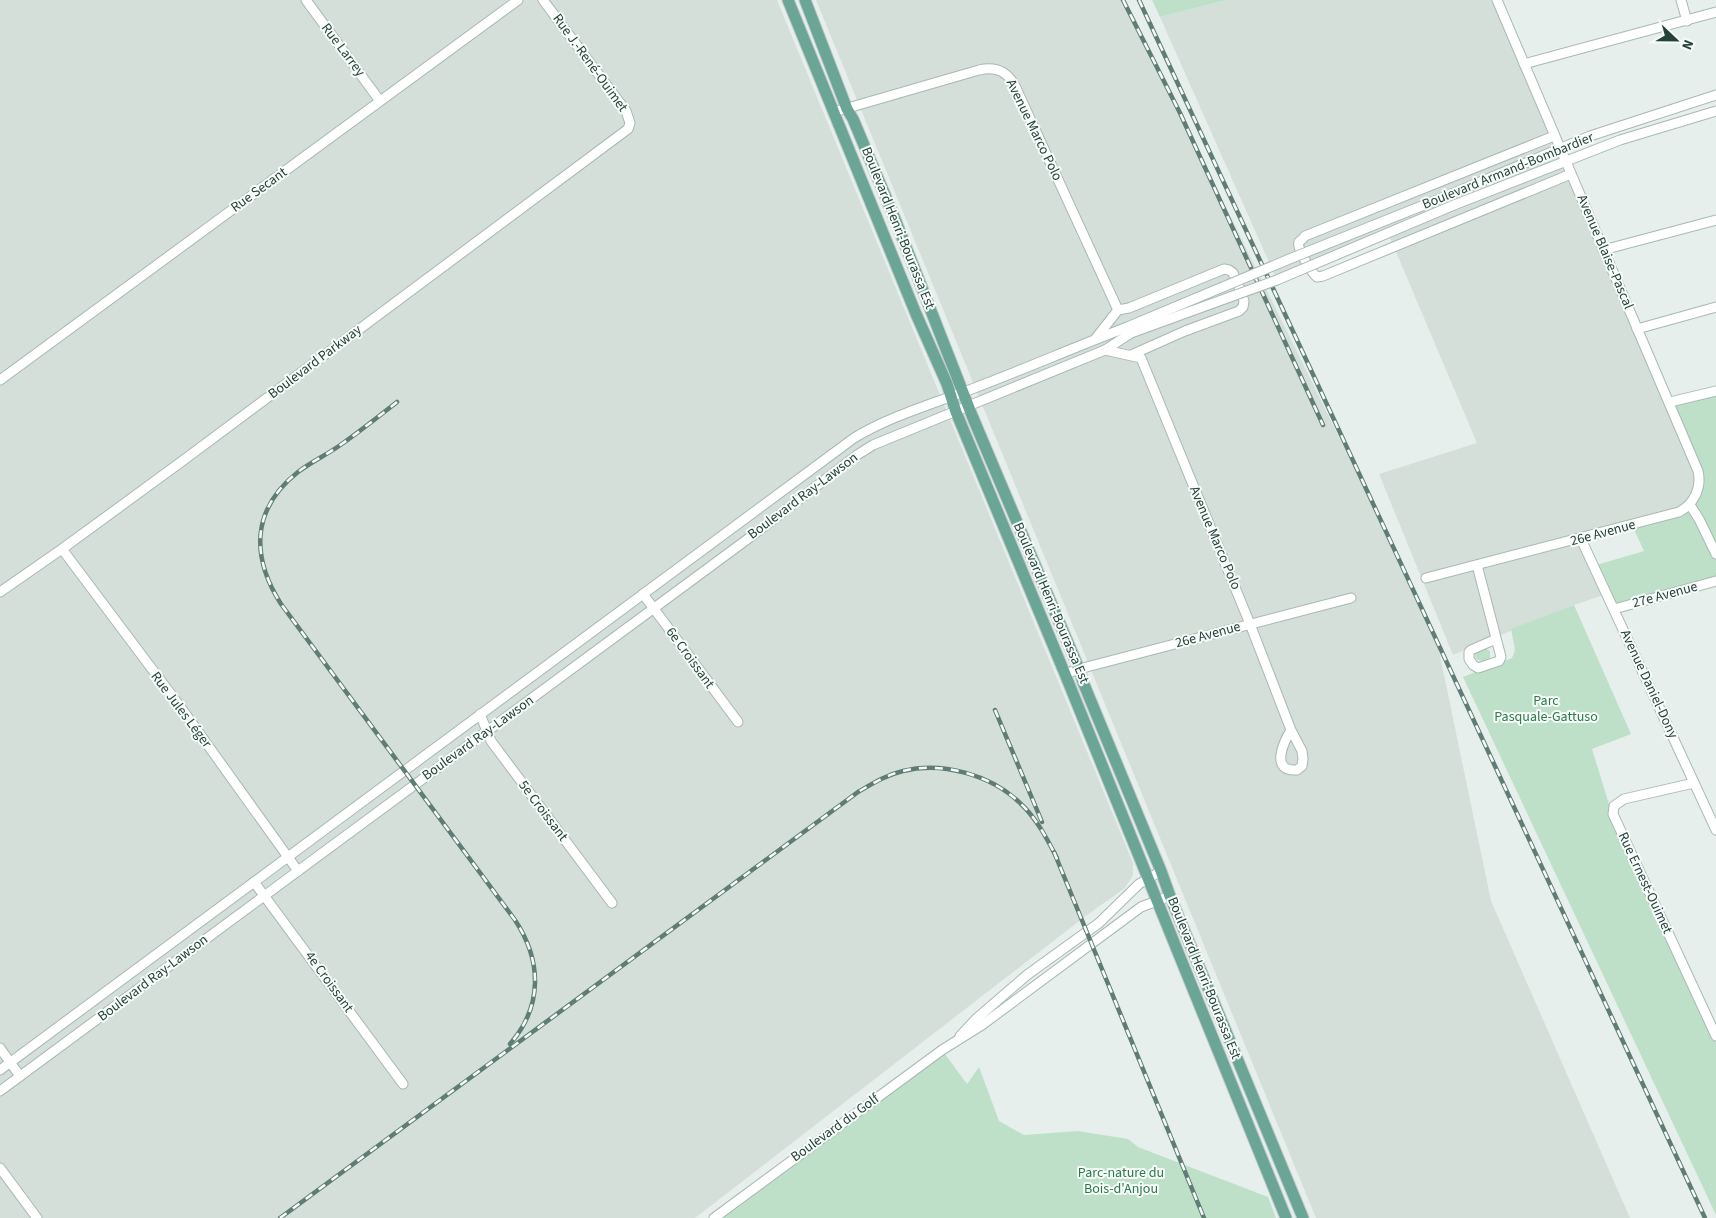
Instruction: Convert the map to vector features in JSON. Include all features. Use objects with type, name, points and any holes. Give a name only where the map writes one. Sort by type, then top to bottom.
[{"type":"main road","name":"Boulevard Henri-Bourassa Est","points":[[788,0],[1286,1218]]},
{"type":"main road","name":"Boulevard Henri-Bourassa Est","points":[[805,0],[848,109],[895,219],[969,407],[1079,669],[1303,1218]]},
{"type":"street","name":"Rue Larrey","points":[[306,0],[380,101]]},
{"type":"street","name":"Rue Secant","points":[[0,380],[518,0]]},
{"type":"street","name":"Rue J.-René-Ouimet","points":[[544,0],[626,111],[630,123],[628,129]]},
{"type":"street","name":"Avenue Blaise-Pascal","points":[[1497,0],[1670,402],[1700,477],[1698,490],[1690,505]]},
{"type":"street","points":[[1681,0],[1687,21]]},
{"type":"street","points":[[1524,64],[1716,12]]},
{"type":"street","name":"Avenue Marco Polo","points":[[834,112],[987,68],[1004,72],[1015,86],[1118,310]]},
{"type":"street","name":"Boulevard Armand-Bombardier","points":[[969,407],[1106,350],[1128,330],[1287,260],[1590,136],[1716,96]]},
{"type":"street","name":"Boulevard Armand-Bombardier","points":[[964,392],[1020,371],[1095,339],[1128,330],[1277,280],[1454,205],[1620,140],[1716,111]]},
{"type":"street","name":"Boulevard Parkway","points":[[0,592],[62,549],[628,129]]},
{"type":"street","name":"Boulevard Armand-Bombardier","points":[[1554,136],[1305,236],[1299,241],[1298,248],[1312,273],[1317,277],[1323,276],[1571,174]]},
{"type":"street","points":[[1603,250],[1716,220]]},
{"type":"street","points":[[1106,350],[1131,355],[1185,331],[1239,311],[1244,301],[1233,273],[1224,269],[1129,308],[1118,310]]},
{"type":"street","points":[[1637,329],[1716,307]]},
{"type":"street","name":"Boulevard Armand-Bombardier","points":[[1095,339],[1118,310]]},
{"type":"street","name":"Avenue Marco Polo","points":[[1131,355],[1141,358],[1250,624],[1291,730]]},
{"type":"street","points":[[1670,402],[1716,391]]},
{"type":"street","name":"Boulevard Ray-Lawson","points":[[0,1070],[854,438],[881,424],[964,392]]},
{"type":"street","name":"Boulevard Ray-Lawson","points":[[0,1091],[679,590],[865,450],[892,437],[969,407]]},
{"type":"street","points":[[1690,505],[1716,554]]},
{"type":"street","name":"26e Avenue","points":[[1426,578],[1673,514],[1690,505]]},
{"type":"street","name":"Avenue Daniel-Dony","points":[[1581,539],[1716,830]]},
{"type":"street","name":"Rue Jules Léger","points":[[62,549],[179,705],[298,871]]},
{"type":"street","points":[[1477,565],[1496,639]]},
{"type":"street","points":[[668,576],[679,590]]},
{"type":"street","name":"27e Avenue","points":[[1614,609],[1716,581]]},
{"type":"street","name":"6e Croissant","points":[[643,594],[738,722]]},
{"type":"street","name":"26e Avenue","points":[[1064,674],[1351,598]]},
{"type":"street","name":"5e Croissant","points":[[480,714],[491,741],[612,903]]},
{"type":"street","name":"Rue Ernest-Ouimet","points":[[1694,783],[1624,799],[1614,806],[1613,814],[1716,1036]]},
{"type":"street","name":"Boulevard du Golf","points":[[957,1040],[976,1019],[1020,982],[1099,923],[1139,884],[1161,871]]},
{"type":"street","name":"4e Croissant","points":[[254,882],[403,1084]]},
{"type":"street","name":"Boulevard du Golf","points":[[714,1218],[957,1040],[982,1025],[1141,907],[1170,896]]},
{"type":"street","points":[[0,1048],[20,1076]]},
{"type":"street","points":[[0,1168],[37,1218]]},
{"type":"shaded area","points":[[0,0],[777,0],[1133,863],[1133,875],[1125,888],[1087,915],[695,1218],[0,1218]]},
{"type":"shaded area","points":[[816,0],[1124,0],[1367,494],[1438,646],[1491,901],[1630,1218],[1316,1218]]},
{"type":"shaded area","points":[[1229,0],[1497,0],[1698,471],[1690,505],[1581,539],[1606,594],[1574,605],[1453,655],[1379,474],[1477,443],[1388,233],[1277,280],[1160,17]]},
{"type":"green space","points":[[1152,0],[1228,0],[1160,17]]},
{"type":"green space","points":[[1716,391],[1716,581],[1614,609],[1593,566],[1644,551],[1632,525],[1679,512],[1700,483],[1670,402]]},
{"type":"green space","name":"Parc Pasquale-Gattuso","points":[[1574,605],[1631,734],[1592,749],[1612,814],[1716,1037],[1716,1215],[1463,677],[1512,658],[1515,650],[1511,629]]},
{"type":"green space","points":[[1485,648],[1490,651],[1490,658],[1484,661],[1477,660],[1476,652]]},
{"type":"green space","name":"Parc-nature du Bois-d'Anjou","points":[[942,1050],[967,1084],[979,1067],[999,1121],[1024,1135],[1078,1131],[1128,1139],[1138,1147],[1268,1197],[1276,1218],[715,1218]]},
{"type":"railway","points":[[1123,0],[1180,113],[1323,425]]},
{"type":"railway","points":[[1139,0],[1705,1218]]},
{"type":"railway","points":[[397,402],[339,446],[298,472],[283,486],[271,502],[264,518],[261,534],[264,569],[281,604],[515,920],[524,936],[534,967],[533,999],[521,1029],[510,1044]]},
{"type":"railway","points":[[995,710],[1042,822]]},
{"type":"railway","points":[[280,1218],[858,792],[885,777],[918,768],[950,769],[981,778],[996,785],[1027,810],[1057,858]]},
{"type":"railway","points":[[1054,852],[1204,1218]]}]
